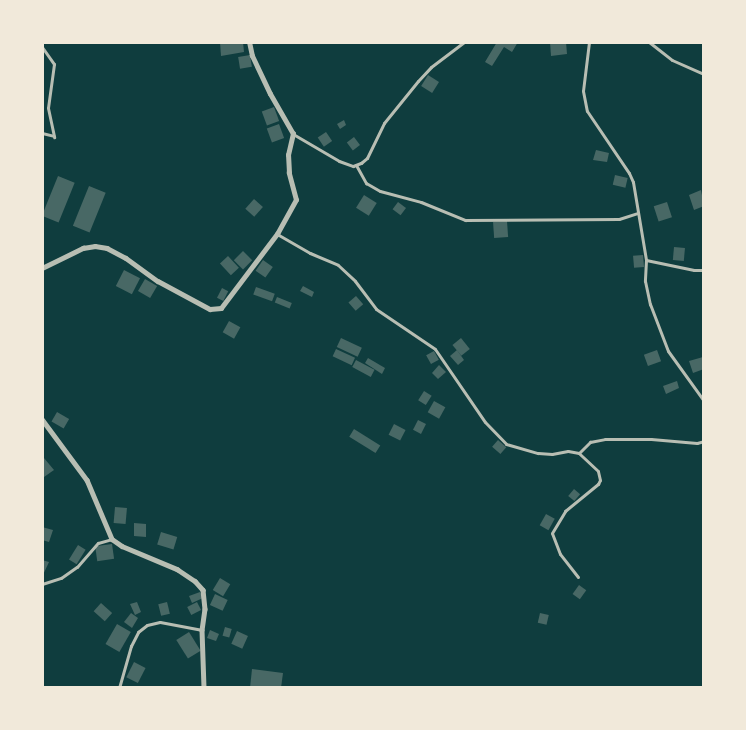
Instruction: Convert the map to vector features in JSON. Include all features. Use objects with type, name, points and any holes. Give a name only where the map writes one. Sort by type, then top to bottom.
[{"type":"street","points":[[250,42],[252,56],[270,94],[293,134],[339,161],[353,166],[366,158],[384,123],[418,81],[431,67],[464,42]]},
{"type":"street","points":[[589,42],[583,91],[587,112],[629,173],[637,198],[646,260],[645,281],[650,304],[663,340],[703,402]]},
{"type":"street","points":[[649,42],[672,60],[704,74]]},
{"type":"street","points":[[42,47],[54,64],[48,108],[54,137],[42,133]]},
{"type":"street","points":[[42,268],[69,253],[83,248],[95,246],[107,248],[126,258],[158,280],[210,309],[221,308],[277,234],[296,200],[289,173],[288,155],[293,134]]},
{"type":"street","points":[[356,165],[366,183],[380,191],[421,202],[465,220],[620,219],[638,213]]},
{"type":"street","points":[[277,234],[310,253],[338,265],[355,281],[376,309],[435,349],[485,422],[506,444],[538,453],[552,454],[568,450],[579,453],[598,471],[600,480],[598,484],[565,511],[552,533],[560,554],[578,577]]},
{"type":"street","points":[[646,260],[687,269],[704,270]]},
{"type":"street","points":[[42,419],[87,480],[112,539],[122,546],[178,569],[195,581],[203,590],[205,609],[202,630],[204,688]]},
{"type":"street","points":[[579,453],[590,442],[605,439],[651,439],[697,443],[704,441]]},
{"type":"street","points":[[42,584],[61,578],[77,567],[98,542],[112,539]]},
{"type":"street","points":[[119,688],[131,646],[138,632],[146,625],[160,622],[202,630]]},
{"type":"building","points":[[220,42],[243,42],[244,52],[221,56]]},
{"type":"building","points":[[497,42],[518,42],[512,52],[504,47],[492,66],[485,62]]},
{"type":"building","points":[[550,42],[566,42],[567,54],[551,56]]},
{"type":"building","points":[[250,55],[252,67],[240,69],[238,57]]},
{"type":"building","points":[[428,75],[439,82],[432,93],[421,86]]},
{"type":"building","points":[[274,107],[279,121],[267,126],[262,111]]},
{"type":"building","points":[[344,120],[346,125],[340,129],[337,124]]},
{"type":"building","points":[[279,124],[284,138],[272,143],[267,128]]},
{"type":"building","points":[[326,132],[332,141],[324,147],[318,138]]},
{"type":"building","points":[[354,137],[360,145],[353,150],[347,142]]},
{"type":"building","points":[[596,150],[609,153],[607,162],[593,160]]},
{"type":"building","points":[[615,175],[628,178],[625,188],[613,185]]},
{"type":"building","points":[[58,176],[75,183],[59,223],[42,216]]},
{"type":"building","points":[[89,186],[106,193],[90,233],[73,226]]},
{"type":"building","points":[[701,190],[704,206],[694,210],[689,195]]},
{"type":"building","points":[[364,195],[377,203],[369,216],[356,208]]},
{"type":"building","points":[[254,199],[263,207],[254,217],[245,209]]},
{"type":"building","points":[[398,202],[406,208],[401,215],[393,209]]},
{"type":"building","points":[[667,202],[672,217],[659,222],[654,206]]},
{"type":"building","points":[[507,221],[508,237],[494,238],[493,222]]},
{"type":"building","points":[[674,247],[685,248],[684,261],[673,260]]},
{"type":"building","points":[[243,251],[252,260],[243,269],[234,260]]},
{"type":"building","points":[[643,255],[644,267],[634,268],[633,256]]},
{"type":"building","points":[[228,256],[239,268],[231,275],[220,264]]},
{"type":"building","points":[[263,260],[273,267],[265,278],[256,271]]},
{"type":"building","points":[[124,270],[140,278],[132,294],[116,286]]},
{"type":"building","points":[[145,279],[157,286],[150,298],[138,291]]},
{"type":"building","points":[[303,286],[314,292],[312,297],[300,291]]},
{"type":"building","points":[[256,287],[275,294],[272,301],[253,295]]},
{"type":"building","points":[[222,288],[228,291],[223,301],[217,298]]},
{"type":"building","points":[[356,296],[363,304],[356,311],[348,303]]},
{"type":"building","points":[[277,297],[292,303],[290,309],[275,303]]},
{"type":"building","points":[[229,321],[240,327],[234,339],[223,332]]},
{"type":"building","points":[[341,338],[362,348],[358,357],[337,347]]},
{"type":"building","points":[[461,338],[470,349],[461,356],[452,345]]},
{"type":"building","points":[[336,349],[355,358],[352,365],[333,356]]},
{"type":"building","points":[[457,350],[464,360],[458,365],[450,356]]},
{"type":"building","points":[[657,350],[661,361],[648,366],[644,355]]},
{"type":"building","points":[[434,351],[439,360],[431,364],[426,355]]},
{"type":"building","points":[[703,357],[704,369],[693,373],[689,361]]},
{"type":"building","points":[[368,358],[385,368],[382,374],[365,363]]},
{"type":"building","points":[[356,360],[375,370],[371,377],[352,367]]},
{"type":"building","points":[[439,365],[446,372],[438,379],[432,373]]},
{"type":"building","points":[[677,381],[679,388],[666,394],[663,386]]},
{"type":"building","points":[[424,391],[432,396],[426,405],[418,400]]},
{"type":"building","points":[[434,401],[445,407],[439,419],[428,412]]},
{"type":"building","points":[[57,412],[69,419],[64,429],[52,422]]},
{"type":"building","points":[[418,420],[426,424],[421,434],[413,430]]},
{"type":"building","points":[[394,424],[406,430],[400,441],[389,435]]},
{"type":"building","points":[[354,429],[380,445],[376,453],[349,437]]},
{"type":"building","points":[[498,440],[506,447],[500,454],[492,447]]},
{"type":"building","points":[[44,458],[54,470],[44,477],[42,459]]},
{"type":"building","points":[[574,489],[580,494],[574,501],[568,496]]},
{"type":"building","points":[[115,507],[127,508],[126,524],[114,523]]},
{"type":"building","points":[[546,514],[555,519],[548,530],[540,525]]},
{"type":"building","points":[[134,523],[146,524],[146,537],[134,536]]},
{"type":"building","points":[[42,527],[53,530],[49,542],[42,540]]},
{"type":"building","points":[[161,532],[177,537],[173,549],[157,544]]},
{"type":"building","points":[[112,544],[114,559],[97,561],[95,546]]},
{"type":"building","points":[[78,545],[86,550],[77,564],[69,559]]},
{"type":"building","points":[[42,560],[49,562],[42,577]]},
{"type":"building","points":[[220,578],[230,584],[223,596],[213,590]]},
{"type":"building","points":[[579,585],[586,590],[580,599],[573,594]]},
{"type":"building","points":[[200,592],[203,598],[192,603],[189,596]]},
{"type":"building","points":[[215,594],[228,600],[223,611],[210,605]]},
{"type":"building","points":[[137,602],[141,612],[135,615],[130,604]]},
{"type":"building","points":[[167,602],[170,614],[161,616],[158,604]]},
{"type":"building","points":[[197,602],[201,610],[191,615],[187,607]]},
{"type":"building","points":[[101,603],[112,613],[105,621],[94,611]]},
{"type":"building","points":[[131,613],[138,618],[132,628],[124,622]]},
{"type":"building","points":[[540,613],[549,615],[547,625],[538,623]]},
{"type":"building","points":[[117,624],[131,632],[119,652],[106,644]]},
{"type":"building","points":[[225,627],[232,629],[229,638],[223,636]]},
{"type":"building","points":[[210,630],[219,634],[216,641],[207,638]]},
{"type":"building","points":[[237,631],[248,636],[242,649],[231,644]]},
{"type":"building","points":[[189,632],[201,651],[188,659],[176,640]]},
{"type":"building","points":[[134,662],[146,668],[138,683],[126,677]]},
{"type":"building","points":[[252,669],[283,673],[281,688],[250,688]]}]
